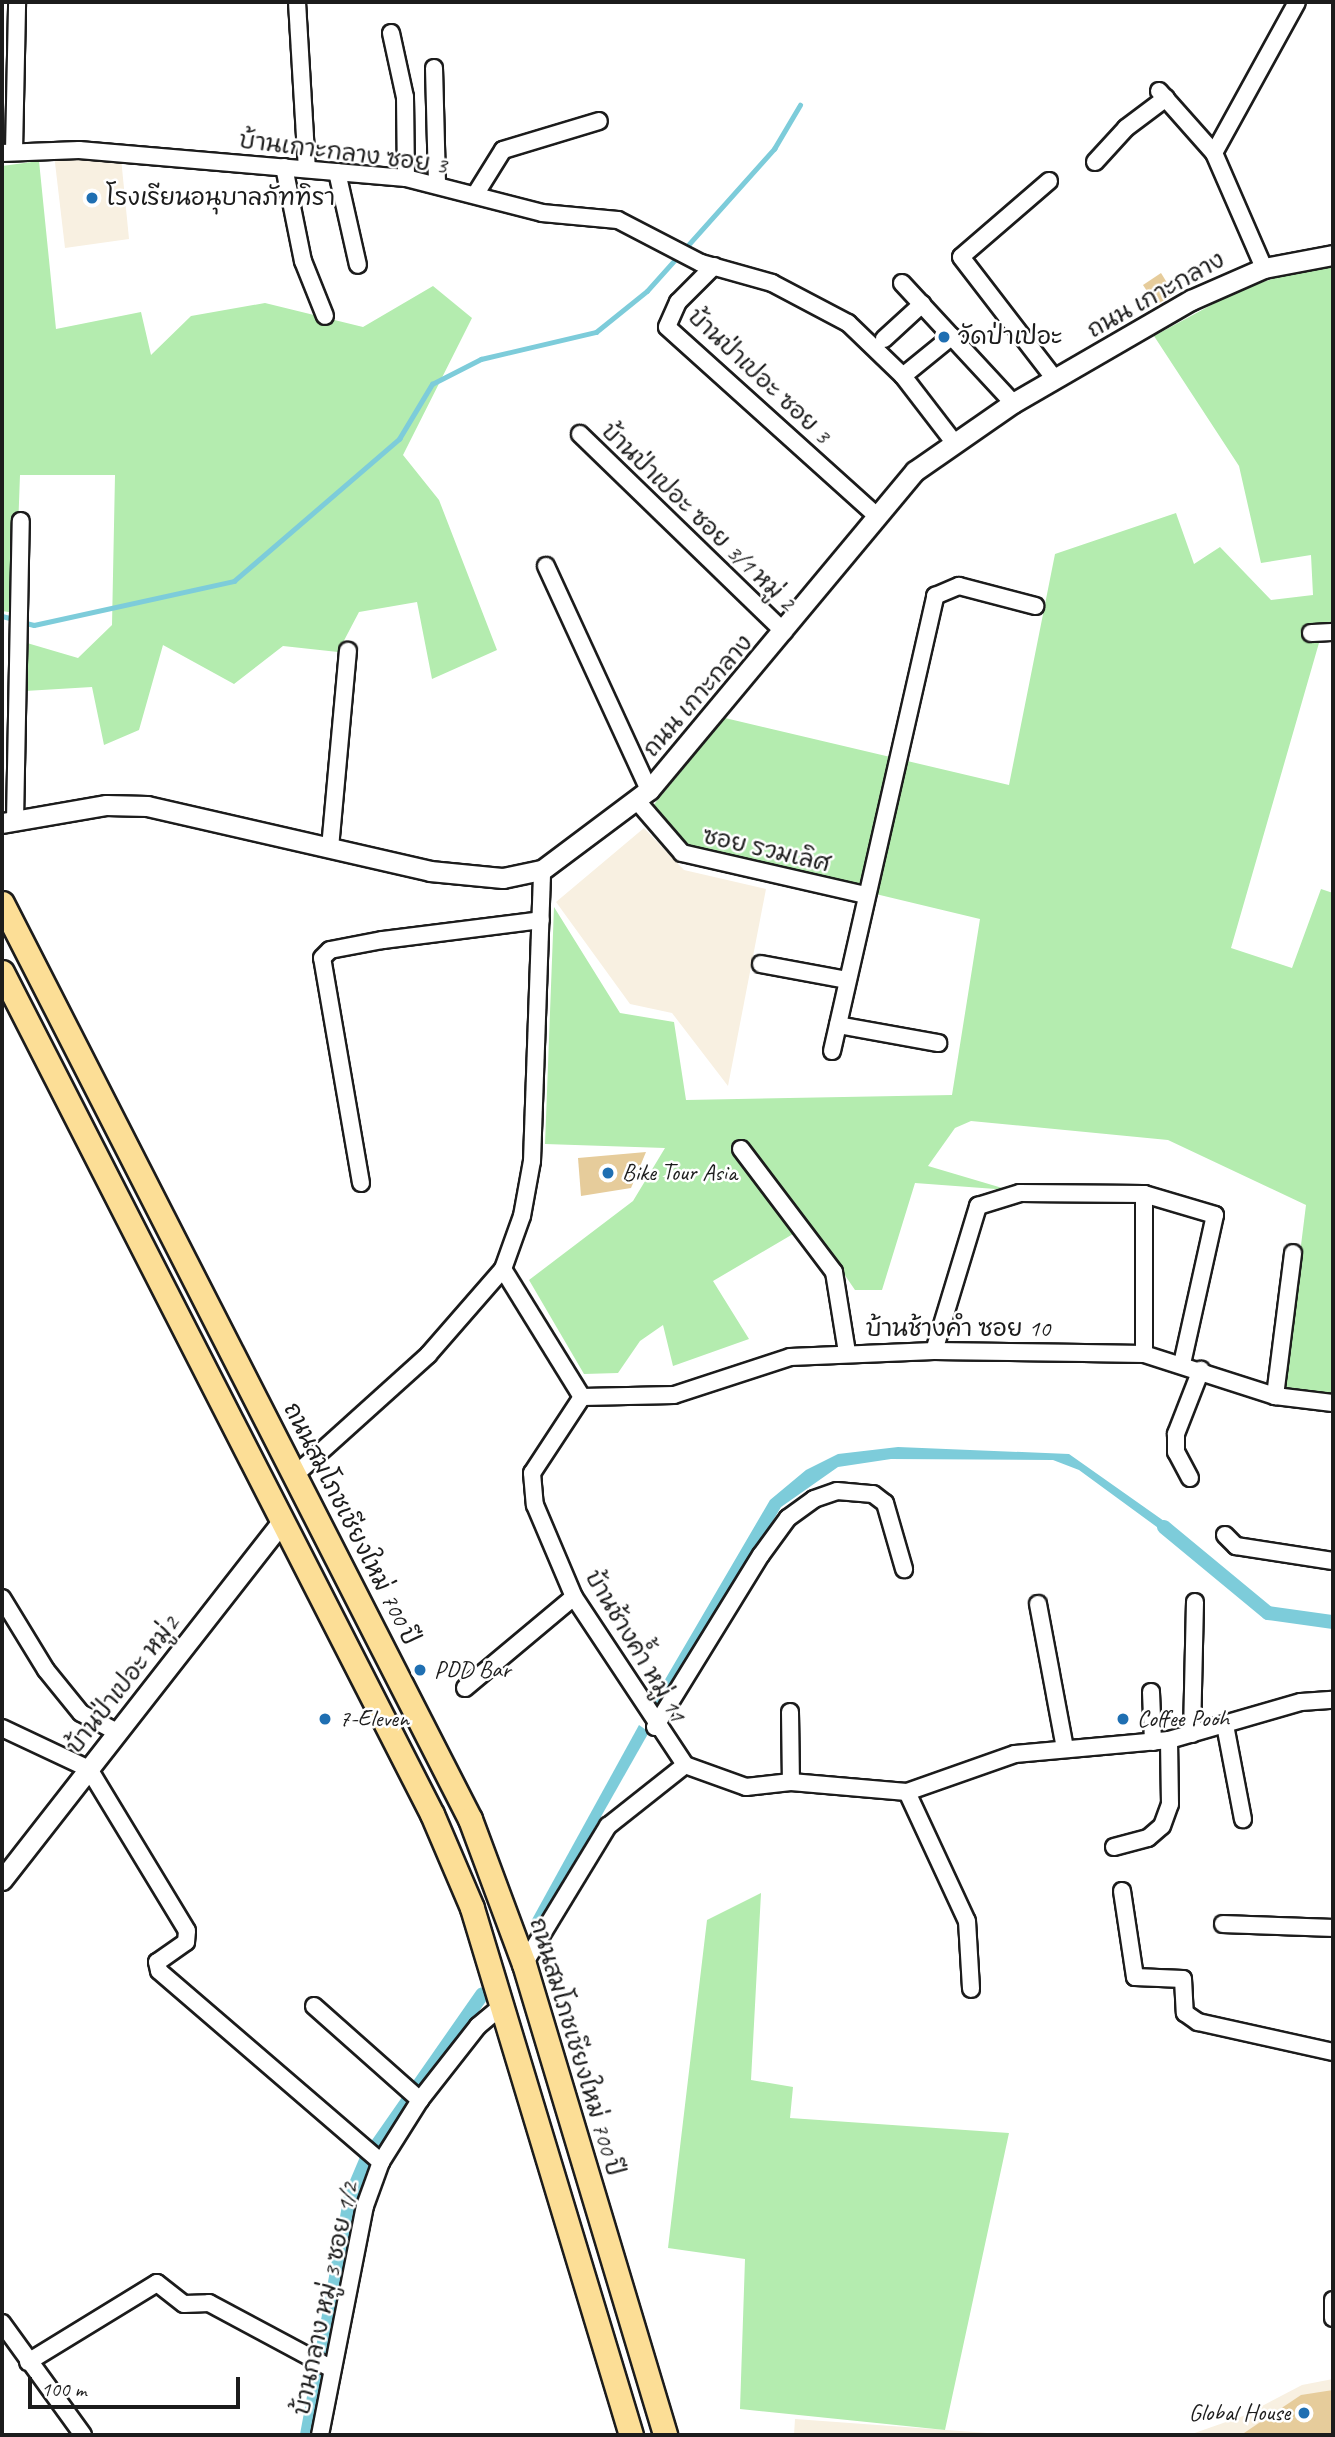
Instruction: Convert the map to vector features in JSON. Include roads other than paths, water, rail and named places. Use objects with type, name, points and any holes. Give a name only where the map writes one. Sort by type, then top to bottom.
[{"type":"main road","name":"ถนนสมโภชเชียงใหม่ 700 ปี","points":[[2,903],[470,1819],[524,1964],[665,2435]]},
{"type":"main road","points":[[2,972],[432,1814],[472,1908],[631,2435]]},
{"type":"street","points":[[8,152],[17,2]]},
{"type":"street","points":[[297,2],[307,169]]},
{"type":"street","points":[[1214,153],[1297,2]]},
{"type":"street","points":[[391,33],[405,97],[406,178]]},
{"type":"street","points":[[434,68],[437,183]]},
{"type":"street","points":[[1095,162],[1126,128],[1163,95],[1214,153],[1264,268]]},
{"type":"street","points":[[475,195],[503,150],[599,121]]},
{"type":"street","name":"บ้านเกาะกลาง ซอย 3","points":[[8,152],[79,150],[406,178],[437,183],[542,213],[618,220],[675,251],[817,304],[848,323],[903,376],[953,441]]},
{"type":"street","points":[[284,167],[303,261],[325,316]]},
{"type":"street","points":[[337,173],[358,265]]},
{"type":"street","points":[[1049,181],[961,257],[1055,379]]},
{"type":"street","name":"ถนน เกาะกลาง","points":[[8,822],[106,806],[147,806],[330,848],[469,876],[503,878],[542,870],[643,796],[784,632],[875,514],[953,441],[1013,403],[1191,300],[1264,268],[1333,255]]},
{"type":"street","name":"บ้านป่าเปอะ ซอย 3","points":[[714,267],[678,302],[667,327],[875,514]]},
{"type":"street","points":[[902,283],[1013,403]]},
{"type":"street","points":[[884,339],[922,304]]},
{"type":"street","points":[[903,376],[952,336]]},
{"type":"street","name":"บ้านป่าเปอะ ซอย 3/1 หมู่ 2","points":[[580,434],[784,632]]},
{"type":"street","points":[[8,822],[19,644],[21,521]]},
{"type":"street","name":"ซอย รวมเลิศ","points":[[546,566],[643,796],[682,853],[864,895]]},
{"type":"street","points":[[832,1051],[864,895],[934,596],[959,586],[1035,606]]},
{"type":"street","points":[[1311,633],[1333,632]]},
{"type":"street","points":[[330,848],[348,651]]},
{"type":"street","points":[[296,1474],[438,1346],[503,1269],[530,1182],[542,870]]},
{"type":"street","points":[[361,1183],[322,958],[331,950],[431,932],[541,920]]},
{"type":"street","points":[[761,964],[847,980]]},
{"type":"street","points":[[838,1025],[938,1043]]},
{"type":"street","points":[[741,1149],[834,1272],[848,1352]]},
{"type":"street","points":[[934,1351],[978,1206],[1020,1193],[1144,1194],[1215,1215],[1182,1364]]},
{"type":"street","points":[[1144,1194],[1144,1354]]},
{"type":"street","points":[[1275,1396],[1293,1253]]},
{"type":"street","points":[[503,1269],[582,1397]]},
{"type":"street","name":"บ้านช้างคำ ซอย 10","points":[[582,1397],[674,1395],[790,1357],[848,1352],[934,1351],[1144,1354],[1201,1370],[1275,1396],[1333,1403]]},
{"type":"street","points":[[1190,1478],[1176,1452],[1176,1434],[1201,1370]]},
{"type":"street","name":"บ้านช้างค้ำ หมู่ 11","points":[[582,1397],[532,1473],[535,1505],[574,1597],[655,1727],[685,1765]]},
{"type":"street","points":[[655,1727],[761,1555],[788,1518],[814,1499],[837,1491],[873,1494],[885,1503],[904,1569]]},
{"type":"street","name":"บ้านป่าเปอะ หมู่2","points":[[2,1880],[283,1520]]},
{"type":"street","points":[[1225,1535],[1237,1546],[1333,1560]]},
{"type":"street","points":[[466,1688],[574,1597]]},
{"type":"street","points":[[2,1598],[46,1670],[81,1713],[117,1732]]},
{"type":"street","points":[[1192,1734],[1195,1602]]},
{"type":"street","points":[[1038,1604],[1065,1748]]},
{"type":"street","points":[[1114,1847],[1148,1838],[1162,1826],[1170,1804],[1151,1692]]},
{"type":"street","points":[[524,1964],[608,1826],[685,1765],[746,1787],[791,1782],[907,1792],[1015,1754],[1161,1741],[1301,1702],[1333,1700]]},
{"type":"street","points":[[790,1712],[791,1782]]},
{"type":"street","points":[[1225,1724],[1243,1819]]},
{"type":"street","points":[[2,1728],[89,1769],[187,1931],[186,1942],[157,1962],[159,1972],[382,2162]]},
{"type":"street","points":[[907,1792],[967,1920],[971,1989]]},
{"type":"street","points":[[1122,1891],[1135,1977],[1183,1979],[1185,2012],[1198,2021],[1333,2052]]},
{"type":"street","points":[[1223,1924],[1333,1928]]},
{"type":"street","points":[[314,2006],[420,2100]]},
{"type":"street","name":"บ้านกลาง หมู่ 3 ซอย 1/2","points":[[320,2435],[365,2206],[382,2162],[420,2100],[478,2026],[502,2006]]},
{"type":"street","points":[[28,2362],[158,2283],[184,2304],[209,2303],[332,2369]]},
{"type":"street","points":[[1333,2300],[1333,2318]]},
{"type":"street","points":[[2,2323],[83,2435]]},
{"type":"water","points":[[898,1447],[1069,1454],[1181,1533],[1176,1541],[1079,1470],[1053,1460],[891,1459],[838,1467],[781,1507],[657,1717],[649,1707],[770,1500],[806,1470],[838,1454]]},
{"type":"water","points":[[639,1725],[649,1732],[535,1933],[529,1925]]},
{"type":"waterway","points":[[22,622],[34,625],[234,581],[399,439],[432,384],[481,359],[596,332],[647,291],[774,149],[800,105]]},
{"type":"waterway","points":[[2,616],[14,619]]},
{"type":"waterway","points":[[1164,1527],[1268,1613],[1333,1622]]},
{"type":"waterway","points":[[307,2435],[351,2196],[366,2161],[482,1995]]},
{"type":"place","name":"โรงเรียนอนุบาลภัททิรา","points":[[92,198]]},
{"type":"place","name":"วัดป่าเปอะ","points":[[944,337]]},
{"type":"place","name":"Bike Tour Asia","points":[[608,1173]]},
{"type":"place","name":"PDD Bar","points":[[420,1670]]},
{"type":"place","name":"7-Eleven","points":[[325,1719]]},
{"type":"place","name":"Coffee Pooh","points":[[1123,1719]]},
{"type":"place","name":"Global House","points":[[1304,2413]]}]
